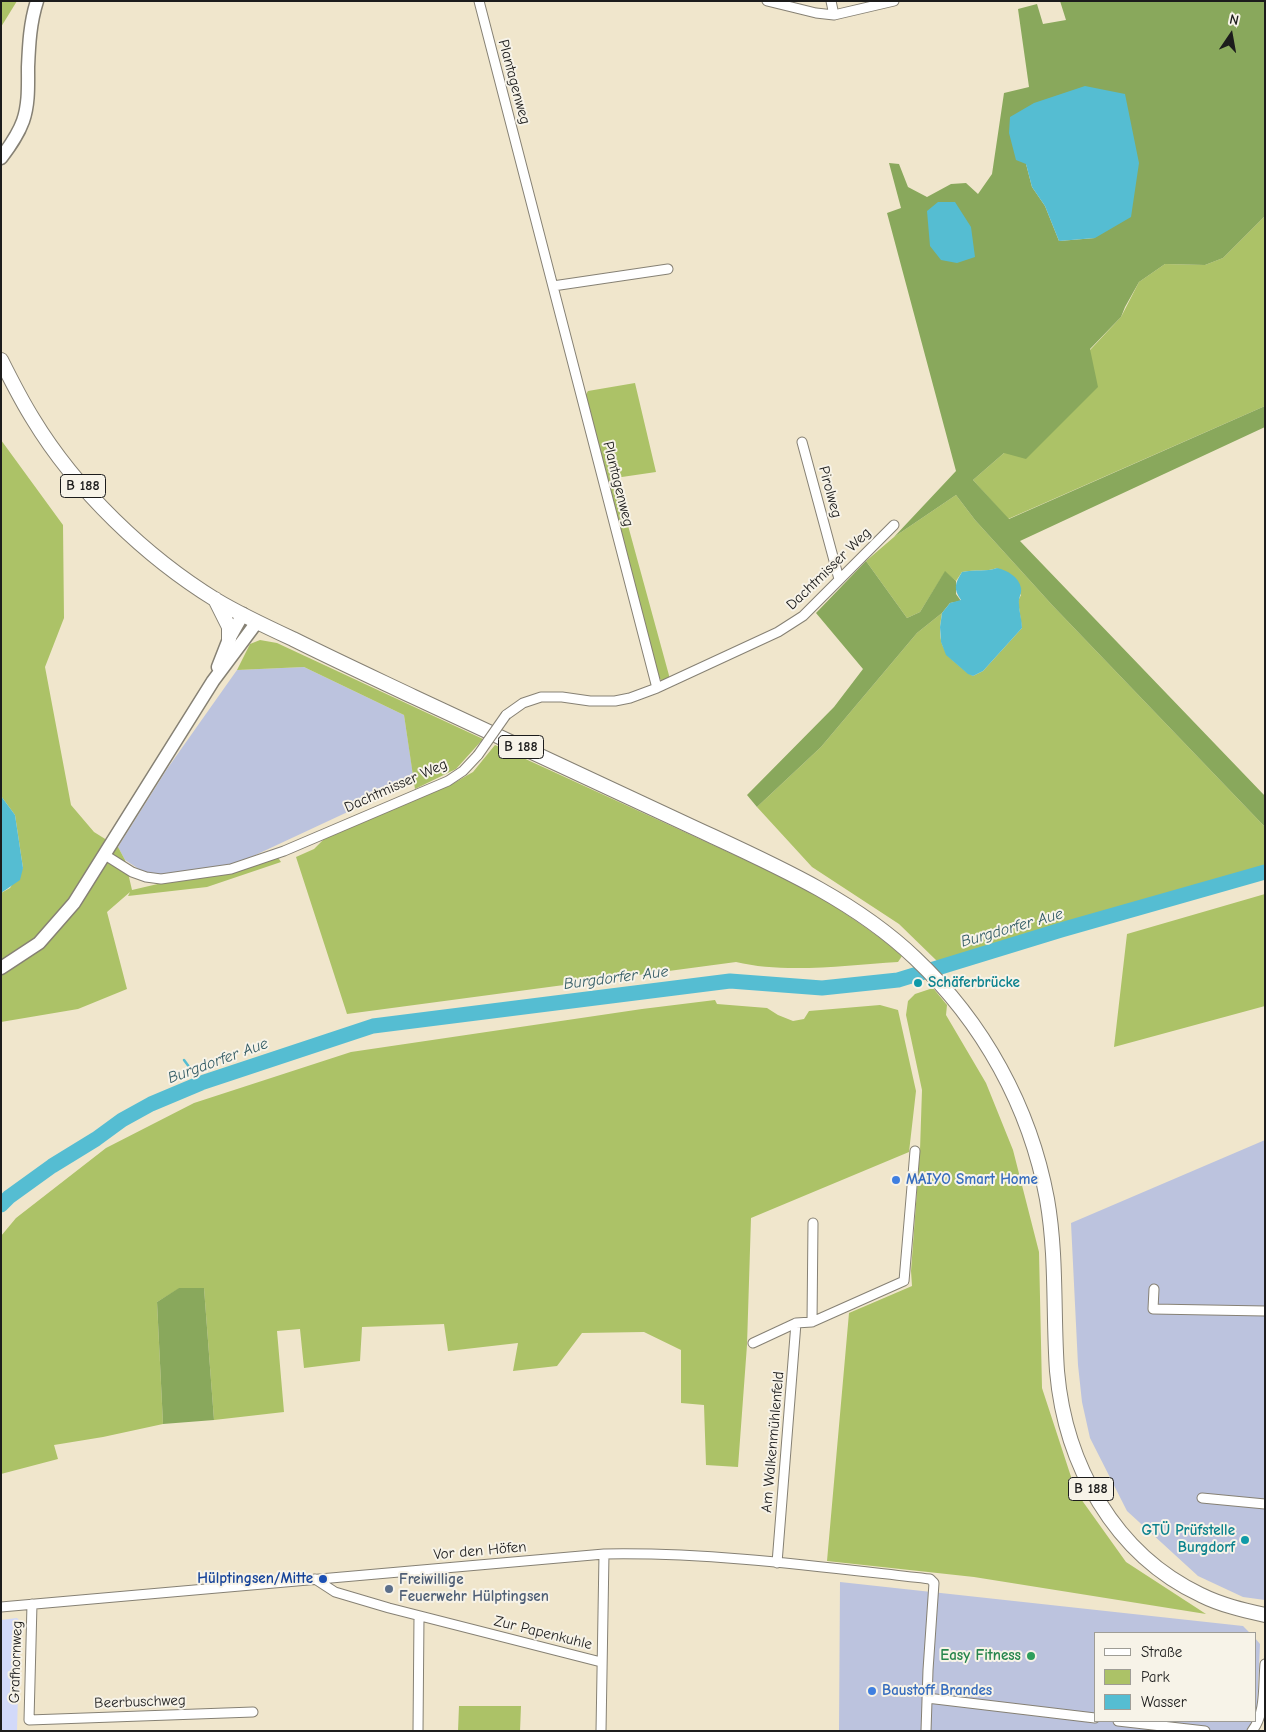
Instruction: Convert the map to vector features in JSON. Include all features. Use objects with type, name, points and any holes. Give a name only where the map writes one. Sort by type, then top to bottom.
[{"type":"main road","name":"B 188","points":[[1,360],[35,424],[88,493],[121,526],[162,561],[215,599],[256,622],[352,668],[767,861],[843,903],[882,930],[915,958],[948,993],[978,1033],[1006,1079],[1027,1128],[1038,1162],[1052,1232],[1056,1352],[1061,1404],[1071,1443],[1087,1481],[1104,1510],[1124,1535],[1160,1569],[1183,1586],[1204,1597],[1265,1615]]},
{"type":"main road","points":[[215,599],[229,627],[229,639]]},
{"type":"street","points":[[1,158],[13,143],[27,104],[31,21],[37,1]]},
{"type":"street","name":"Plantagenweg","points":[[479,1],[634,607],[657,688]]},
{"type":"street","points":[[767,1],[816,13],[834,15],[894,1]]},
{"type":"street","points":[[831,1],[834,15]]},
{"type":"street","points":[[1,147],[8,140],[18,120],[28,82]]},
{"type":"street","points":[[553,286],[668,269]]},
{"type":"street","name":"Pirolweg","points":[[802,442],[840,579]]},
{"type":"street","name":"Dachtmisser Weg","points":[[105,855],[132,872],[146,877],[161,879],[231,869],[284,851],[448,780],[463,771],[478,755],[506,716],[523,703],[541,697],[562,696],[590,701],[615,701],[657,688],[778,632],[803,616],[894,526]]},
{"type":"street","points":[[213,681],[229,639],[243,614]]},
{"type":"street","points":[[1,968],[39,943],[55,928],[74,903],[213,681],[256,622]]},
{"type":"street","points":[[753,1343],[796,1324],[812,1322],[904,1281],[915,1151]]},
{"type":"street","points":[[812,1322],[813,1223]]},
{"type":"street","points":[[1154,1289],[1152,1309],[1265,1311]]},
{"type":"street","name":"Am Walkenmühlenfeld","points":[[777,1563],[796,1324]]},
{"type":"street","points":[[1202,1498],[1265,1504]]},
{"type":"street","name":"Vor den Höfen","points":[[1,1607],[604,1554],[653,1553],[693,1555],[777,1563],[930,1579],[934,1583],[927,1698]]},
{"type":"street","points":[[601,1731],[604,1554]]},
{"type":"street","name":"Zur Papenkuhle","points":[[315,1580],[335,1592],[419,1616],[602,1662]]},
{"type":"street","name":"Grafhornweg","points":[[28,1720],[32,1604]]},
{"type":"street","points":[[418,1731],[419,1616]]},
{"type":"street","points":[[1252,1731],[1261,1710],[1265,1664]]},
{"type":"street","points":[[926,1731],[927,1698],[1094,1718]]},
{"type":"street","name":"Beerbuschweg","points":[[28,1720],[253,1712]]},
{"type":"street","points":[[1122,1722],[1146,1728],[1205,1731]]},
{"type":"shaded area","points":[[304,667],[404,715],[414,781],[234,865],[163,876],[145,873],[125,860],[118,847],[167,769],[237,670]]},
{"type":"shaded area","points":[[1265,1140],[1265,1600],[1243,1597],[1198,1576],[1127,1511],[1090,1438],[1082,1402],[1078,1365],[1071,1223]]},
{"type":"shaded area","points":[[840,1582],[1243,1626],[1249,1632],[1094,1632],[1094,1722],[1256,1722],[1256,1639],[1260,1644],[1256,1731],[839,1731]]},
{"type":"shaded area","points":[[17,1618],[20,1621],[17,1731],[1,1731],[1,1620]]},
{"type":"green space","points":[[1,1],[17,1],[1,27]]},
{"type":"green space","points":[[1060,1],[1265,1],[1265,216],[1223,258],[1205,265],[1165,264],[1139,282],[1121,317],[1090,349],[1098,387],[1026,459],[1004,453],[973,480],[1009,519],[1265,406],[1265,427],[1020,541],[1265,796],[1265,827],[1053,606],[975,520],[956,495],[894,537],[956,471],[887,213],[901,208],[889,163],[899,164],[908,187],[927,197],[951,184],[966,183],[978,194],[992,174],[1004,93],[1029,87],[1018,9],[1037,4],[1043,24],[1066,20]],"holes":[[[1026,164],[1095,238],[1059,241],[1045,206],[1032,187]]]},
{"type":"green space","points":[[1265,216],[1265,406],[1008,519],[973,480],[1004,453],[1090,350],[1121,317],[1139,282],[1165,264],[1205,265],[1223,258]]},
{"type":"green space","points":[[635,383],[656,472],[615,478],[670,679],[662,681],[656,674],[585,396],[588,391]]},
{"type":"green space","points":[[1,440],[63,525],[64,618],[45,667],[71,805],[94,832],[118,847],[125,860],[132,890],[228,872],[277,856],[281,862],[207,887],[128,896],[130,892],[107,912],[127,989],[78,1009],[1,1022],[1,893],[10,888],[23,868],[15,815],[1,796]]},
{"type":"green space","points":[[956,495],[975,520],[1053,606],[1265,827],[1265,866],[937,961],[899,924],[812,867],[757,807],[821,747],[917,633],[942,613],[940,635],[943,647],[951,658],[973,676],[983,671],[1022,628],[1018,601],[1021,595],[997,568],[962,572],[956,581],[945,572],[920,612],[907,618],[866,561],[894,537]]},
{"type":"green space","points":[[866,561],[907,618],[920,612],[945,571],[956,581],[956,594],[961,601],[950,603],[942,613],[917,633],[821,747],[757,807],[747,795],[834,707],[863,669],[816,613]]},
{"type":"green space","points":[[260,640],[277,643],[483,739],[456,769],[415,789],[404,715],[304,667],[237,670],[250,644]]},
{"type":"green space","points":[[495,745],[800,885],[866,927],[902,956],[898,962],[817,968],[755,966],[736,962],[347,1014],[296,857],[314,849],[327,836],[454,783],[473,772]]},
{"type":"green space","points":[[1265,894],[1265,1006],[1114,1047],[1127,934]]},
{"type":"green space","points":[[933,988],[947,1005],[946,1015],[986,1083],[1013,1150],[1039,1252],[1042,1388],[1076,1492],[1126,1562],[1206,1614],[974,1577],[827,1561],[849,1313],[912,1286],[911,1271],[920,1150],[922,1090],[906,1015],[908,1001],[915,994]]},
{"type":"green space","points":[[715,1000],[717,1004],[767,1008],[793,1021],[804,1019],[809,1011],[880,1005],[898,1010],[916,1091],[909,1152],[751,1218],[747,1345],[738,1467],[706,1465],[704,1405],[681,1403],[681,1350],[644,1332],[582,1333],[557,1366],[513,1371],[518,1343],[448,1351],[444,1324],[362,1327],[360,1361],[304,1368],[300,1329],[277,1331],[284,1412],[214,1420],[204,1288],[180,1288],[157,1302],[163,1424],[54,1445],[58,1459],[1,1474],[1,1236],[16,1218],[106,1148],[194,1103],[351,1052]]},
{"type":"green space","points":[[179,1288],[204,1288],[214,1420],[163,1424],[157,1302]]},
{"type":"green space","points":[[459,1706],[521,1706],[520,1731],[458,1731]]},
{"type":"water","points":[[1085,86],[1125,94],[1139,163],[1131,217],[1095,238],[1059,241],[1045,206],[1032,187],[1026,164],[1016,160],[1009,133],[1010,117],[1034,103]]},
{"type":"water","points":[[938,202],[955,202],[971,227],[975,257],[957,263],[941,260],[930,246],[927,211]]},
{"type":"water","points":[[997,568],[1005,570],[1020,584],[1019,602],[1022,628],[983,671],[973,676],[946,655],[941,642],[940,627],[942,613],[950,603],[961,600],[956,586],[962,572]]},
{"type":"water","points":[[1,796],[15,815],[23,868],[20,880],[1,893]]},
{"type":"waterway","name":"Burgdorfer Aue","points":[[1,1205],[52,1166],[96,1139],[122,1120],[151,1104],[201,1083],[373,1026],[730,981],[822,988],[898,980],[1061,930],[1265,872]]},
{"type":"waterway","points":[[184,1060],[201,1083]]},
{"type":"place","name":"Schäferbrücke","points":[[918,983]]},
{"type":"place","name":"MAIYO Smart Home","points":[[896,1180]]},
{"type":"place","name":"GTÜ Prüfstelle Burgdorf","points":[[1245,1540]]},
{"type":"place","name":"Hülptingsen/Mitte","points":[[323,1579]]},
{"type":"place","name":"Freiwillige Feuerwehr Hülptingsen","points":[[389,1589]]},
{"type":"place","name":"Easy Fitness","points":[[1031,1656]]},
{"type":"place","name":"Baustoff Brandes","points":[[872,1691]]}]
